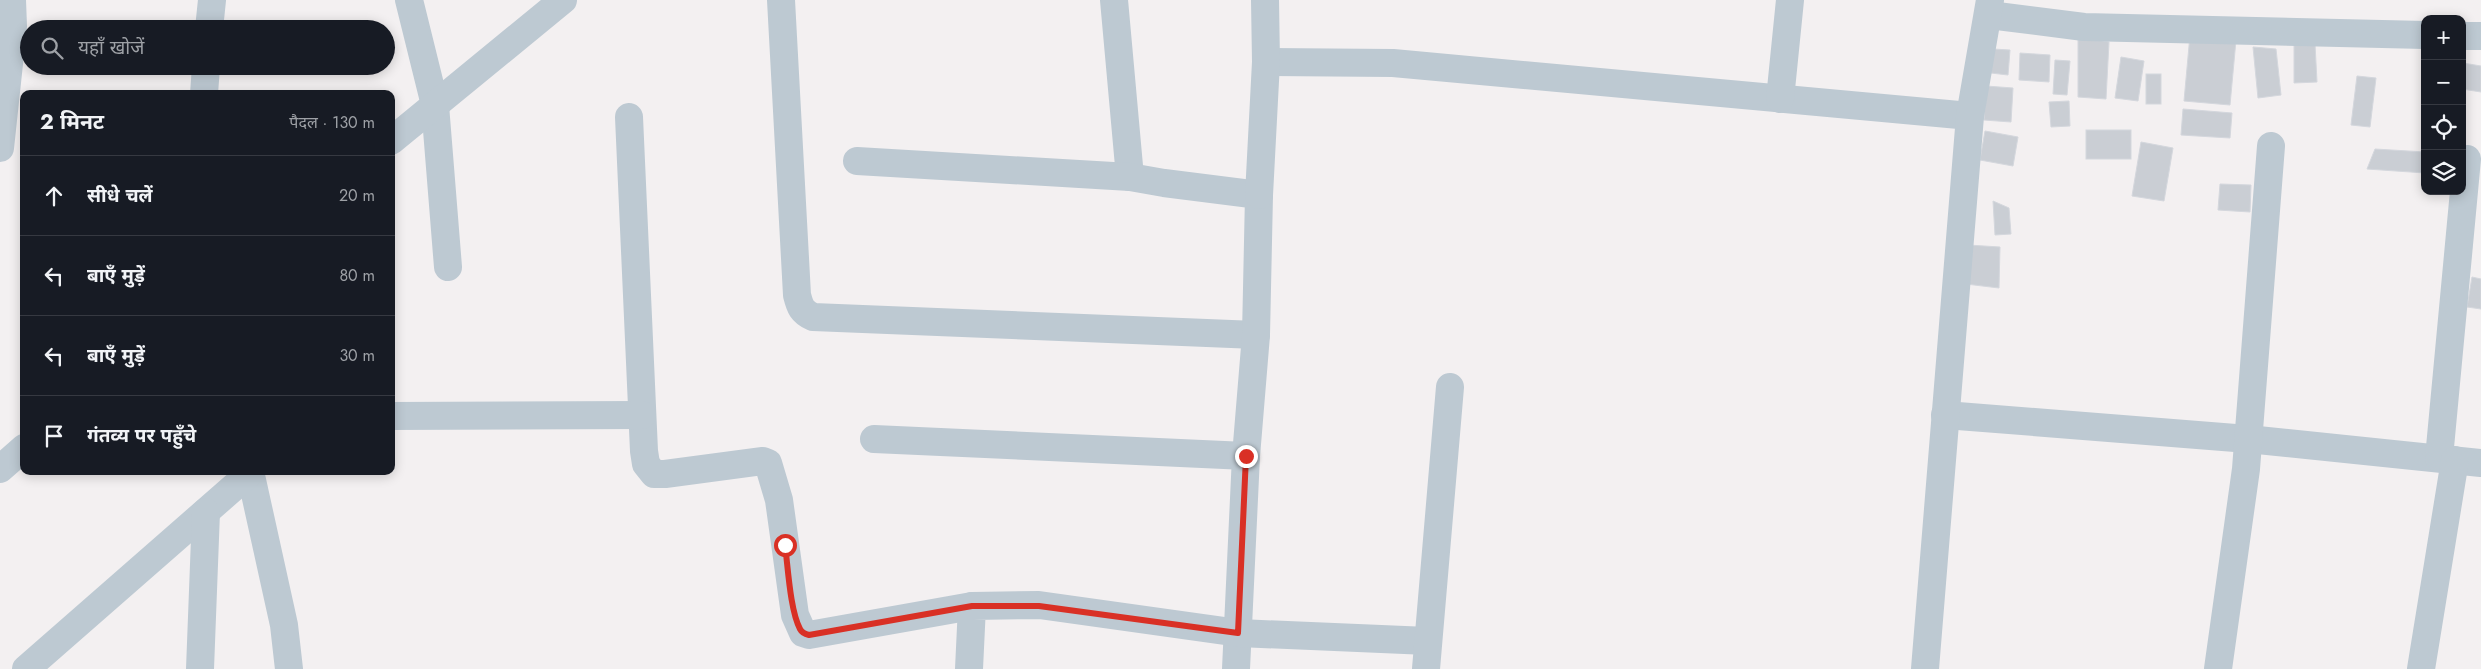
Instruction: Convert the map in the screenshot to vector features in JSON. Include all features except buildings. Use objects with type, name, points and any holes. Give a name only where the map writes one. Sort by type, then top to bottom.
[{"type":"street","points":[[0,148],[14,26],[12,0]]},
{"type":"street","points":[[210,20],[212,0]]},
{"type":"street","points":[[409,0],[434,106],[448,267]]},
{"type":"street","points":[[395,138],[564,0]]},
{"type":"street","points":[[781,0],[797,295],[800,308],[806,314],[813,317],[998,326],[1256,335]]},
{"type":"street","points":[[1114,0],[1130,177]]},
{"type":"street","points":[[1236,669],[1246,456],[1256,335],[1259,194],[1266,62],[1265,0]]},
{"type":"street","points":[[1780,98],[1790,0]]},
{"type":"street","points":[[1925,669],[1970,116],[1989,7],[2084,27],[2421,35]]},
{"type":"street","points":[[2466,36],[2481,36]]},
{"type":"street","points":[[1266,62],[1393,63],[1970,116]]},
{"type":"street","points":[[204,90],[205,75]]},
{"type":"street","points":[[629,117],[642,415],[646,464],[654,474],[763,461],[768,463],[779,500],[795,615],[803,633],[809,635],[972,606],[1039,606],[1238,633],[1428,641]]},
{"type":"street","points":[[2218,669],[2246,469],[2271,146]]},
{"type":"street","points":[[2421,669],[2458,460],[2467,159]]},
{"type":"street","points":[[857,161],[1130,177],[1164,184],[1259,194]]},
{"type":"street","points":[[1426,669],[1450,387]]},
{"type":"street","points":[[395,416],[642,415]]},
{"type":"street","points":[[1945,415],[2248,439],[2458,460]]},
{"type":"street","points":[[874,439],[1246,456]]},
{"type":"street","points":[[0,469],[20,452]]},
{"type":"street","points":[[35,665],[247,475]]},
{"type":"street","points":[[251,475],[284,625],[289,669]]},
{"type":"street","points":[[200,669],[206,512]]},
{"type":"street","points":[[969,669],[972,606]]},
{"type":"route","points":[[785,545],[795,615],[803,633],[809,635],[972,606],[1039,606],[1110,614],[1238,633],[1246,456]]}]
